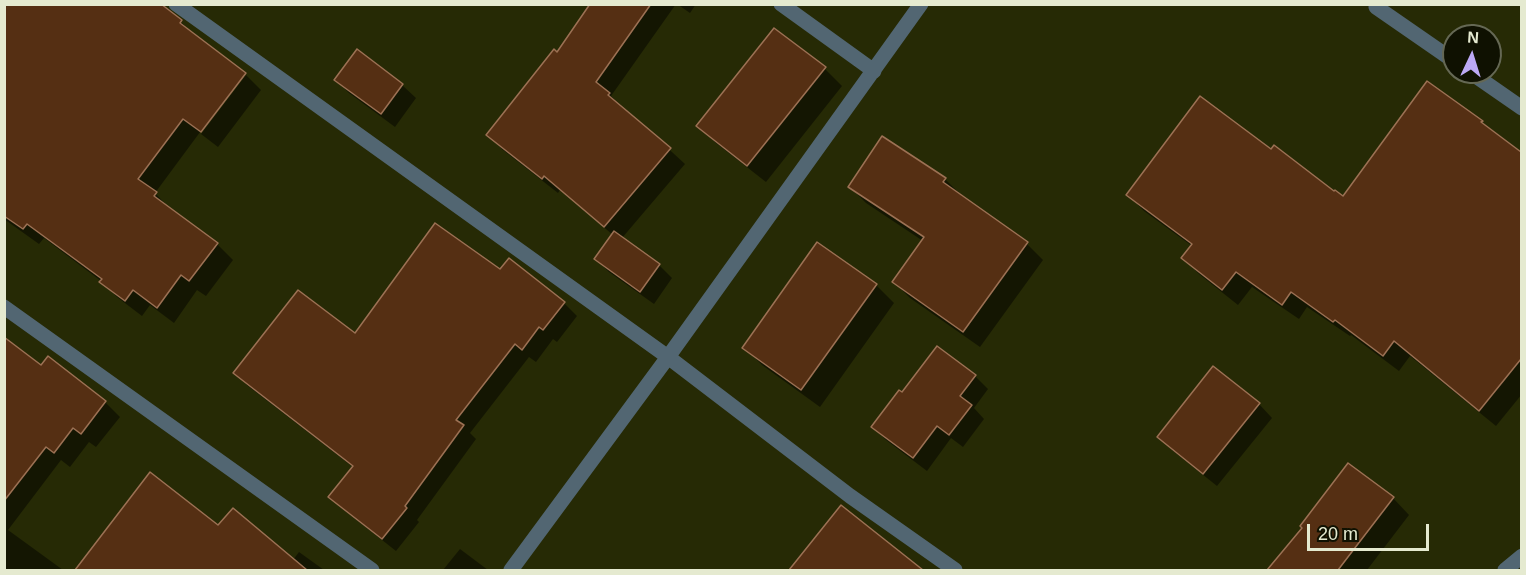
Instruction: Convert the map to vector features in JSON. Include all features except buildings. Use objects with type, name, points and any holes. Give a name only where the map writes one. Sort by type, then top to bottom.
[{"type":"street","points":[[176,4],[668,357],[850,496],[955,570]]},
{"type":"street","points":[[781,4],[874,72]]},
{"type":"street","points":[[511,570],[668,357],[921,4]]},
{"type":"street","points":[[1376,7],[1442,53]]},
{"type":"street","points":[[1487,84],[1521,108]]},
{"type":"street","points":[[4,307],[372,570]]},
{"type":"street","points":[[1505,570],[1521,556]]}]
